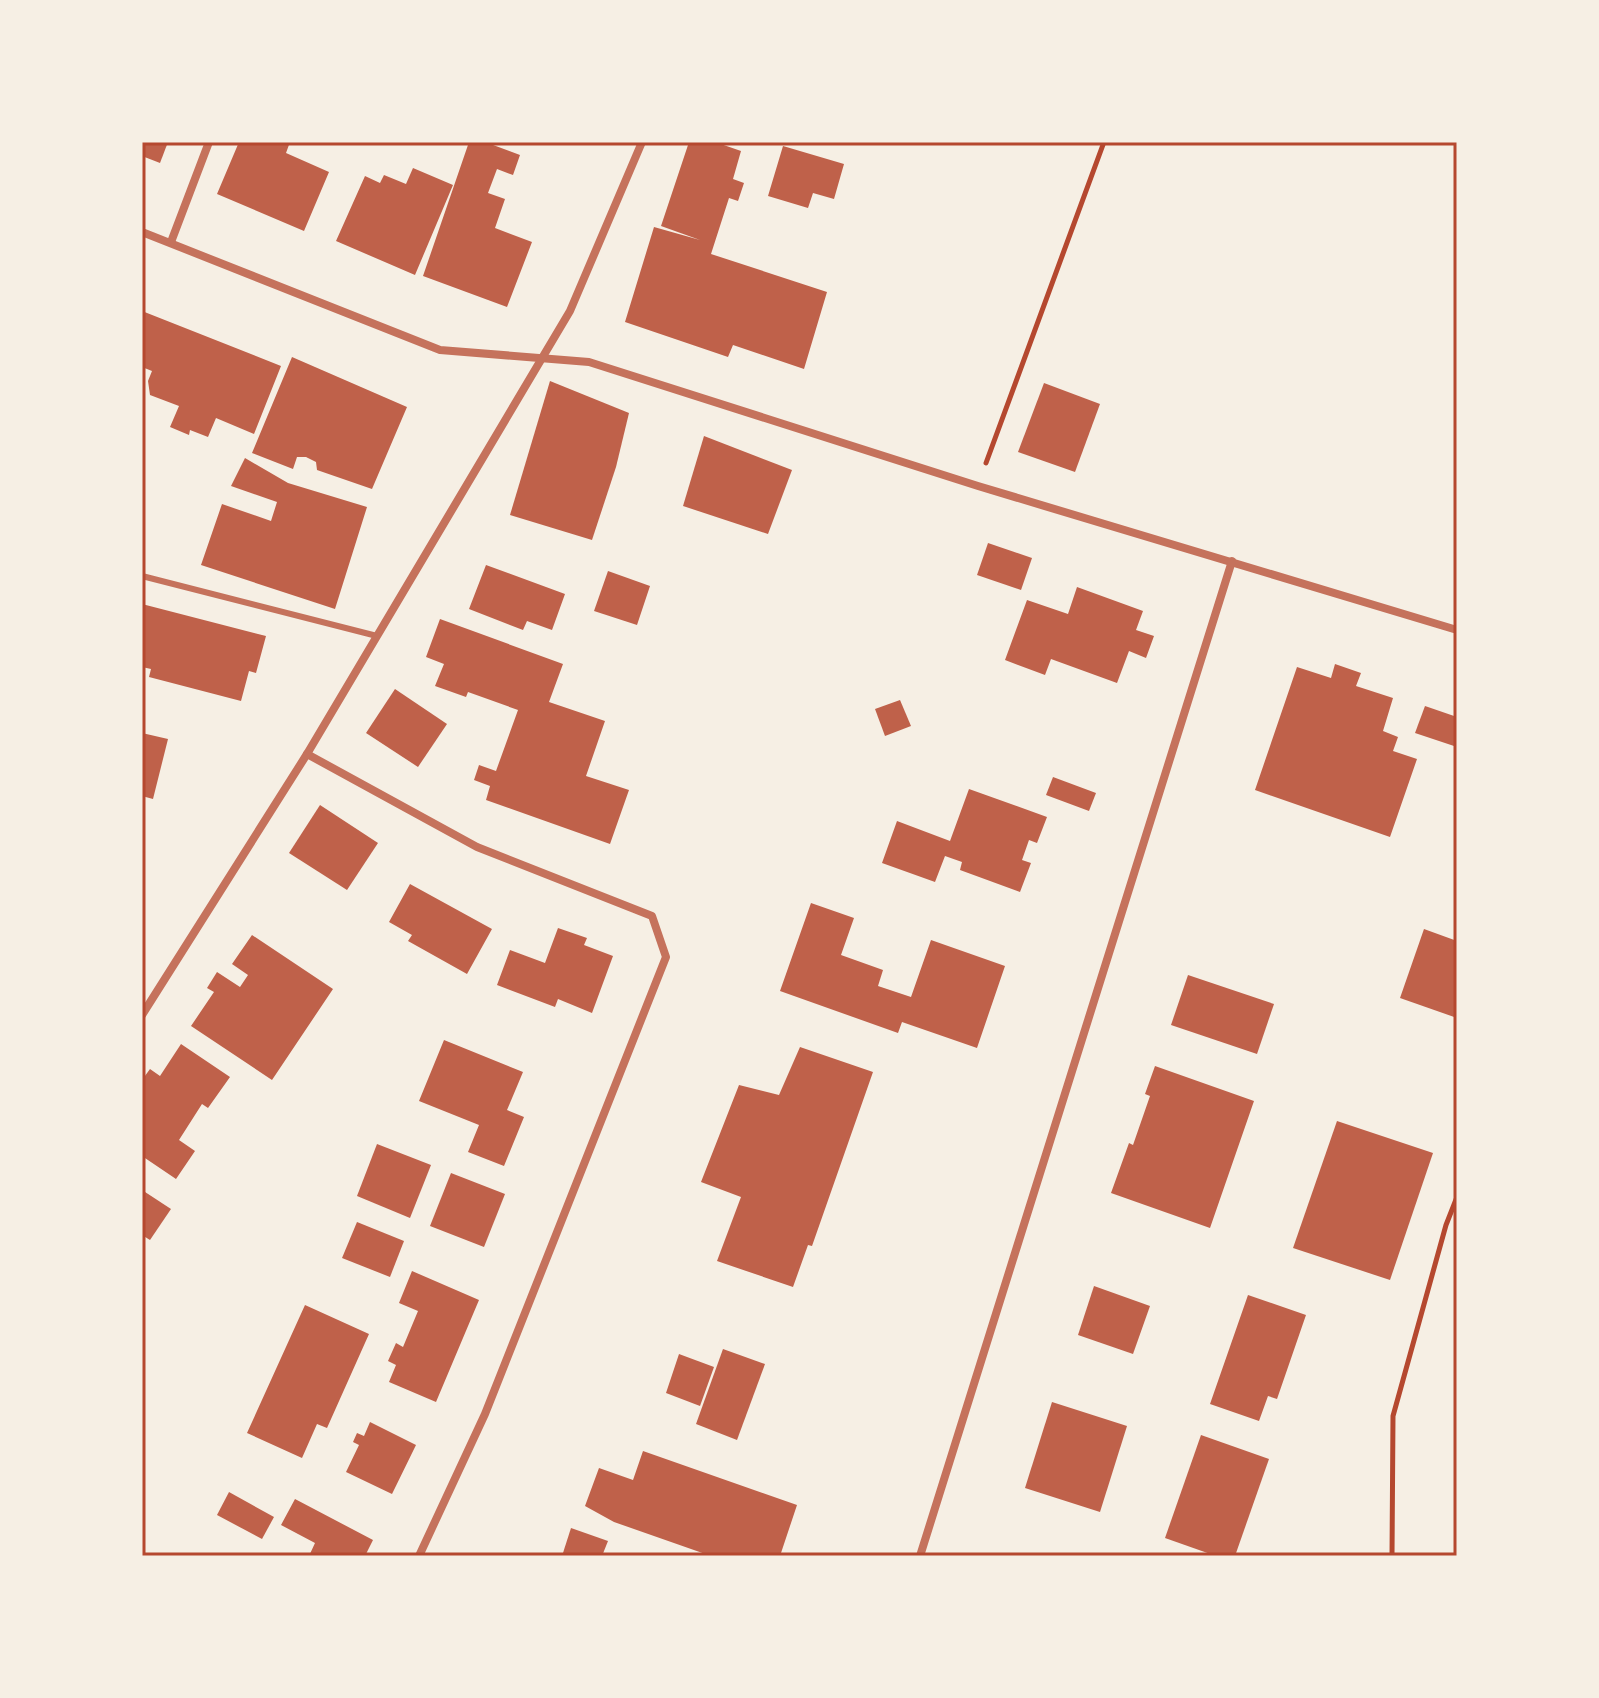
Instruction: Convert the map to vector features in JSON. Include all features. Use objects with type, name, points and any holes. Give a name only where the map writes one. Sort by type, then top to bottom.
[{"type":"street","points":[[171,242],[209,142]]},
{"type":"street","points":[[142,1015],[307,754],[570,311],[642,142]]},
{"type":"street","points":[[142,232],[440,350],[589,362],[978,486],[1457,630]]},
{"type":"street","points":[[920,1556],[1232,561]]},
{"type":"street","points":[[307,754],[477,847],[652,916],[666,957],[485,1414],[419,1556]]},
{"type":"lane","points":[[142,576],[377,636]]},
{"type":"path","points":[[978,486],[1104,142]]},
{"type":"path","points":[[1392,1556],[1393,1416],[1446,1225],[1457,1197]]},
{"type":"building","points":[[142,142],[168,142],[160,163],[142,156]]},
{"type":"building","points":[[239,142],[290,142],[286,153],[329,172],[304,231],[217,194]]},
{"type":"building","points":[[469,142],[485,142],[520,155],[513,175],[497,169],[488,193],[505,199],[495,228],[532,242],[507,307],[423,276]]},
{"type":"building","points":[[689,142],[715,142],[741,151],[733,179],[744,183],[738,201],[729,198],[711,254],[827,292],[804,369],[733,345],[728,357],[625,322],[654,227],[700,240],[661,226]]},
{"type":"building","points":[[783,146],[844,164],[834,199],[813,193],[808,208],[768,196]]},
{"type":"building","points":[[413,168],[453,185],[415,275],[336,241],[365,176],[380,183],[384,175],[406,184]]},
{"type":"building","points":[[142,311],[281,366],[254,434],[216,418],[208,437],[190,430],[189,435],[170,427],[179,406],[150,395],[148,381],[152,371],[142,367]]},
{"type":"building","points":[[292,357],[407,407],[372,489],[317,470],[316,462],[306,457],[297,457],[293,469],[252,453]]},
{"type":"building","points":[[550,381],[629,413],[616,467],[592,540],[510,515]]},
{"type":"building","points":[[1044,383],[1100,404],[1075,472],[1018,452]]},
{"type":"building","points":[[704,436],[792,470],[768,534],[683,506]]},
{"type":"building","points":[[245,458],[288,483],[367,507],[335,609],[201,565],[222,504],[271,521],[277,502],[231,486]]},
{"type":"building","points":[[988,543],[1032,558],[1021,590],[977,575]]},
{"type":"building","points":[[486,565],[565,594],[552,630],[527,621],[523,630],[469,609]]},
{"type":"building","points":[[608,571],[650,586],[637,625],[594,611]]},
{"type":"building","points":[[1077,587],[1143,611],[1136,630],[1154,636],[1146,658],[1129,651],[1117,683],[1051,659],[1045,675],[1005,660],[1027,600],[1068,614]]},
{"type":"building","points":[[142,604],[266,636],[256,673],[249,671],[241,701],[149,677],[151,669],[142,667]]},
{"type":"building","points":[[440,619],[563,664],[549,702],[605,721],[586,776],[629,790],[610,844],[486,800],[490,786],[474,780],[479,765],[496,771],[518,710],[468,692],[466,697],[435,686],[444,664],[426,657]]},
{"type":"building","points":[[1335,664],[1361,673],[1356,686],[1393,698],[1383,731],[1398,737],[1393,751],[1417,759],[1390,837],[1255,790],[1297,667],[1331,678]]},
{"type":"building","points":[[395,689],[447,724],[418,767],[366,733]]},
{"type":"building","points":[[900,700],[911,726],[885,736],[875,709]]},
{"type":"building","points":[[1425,706],[1457,717],[1457,747],[1415,733]]},
{"type":"building","points":[[142,733],[168,739],[153,799],[142,796]]},
{"type":"building","points":[[1053,777],[1096,793],[1089,811],[1046,795]]},
{"type":"building","points":[[969,789],[1047,817],[1037,843],[1029,840],[1022,860],[1031,863],[1020,892],[960,870],[962,862],[945,856],[935,882],[882,863],[897,821],[950,841]]},
{"type":"building","points":[[320,805],[378,843],[347,890],[289,853]]},
{"type":"building","points":[[410,884],[492,929],[467,974],[408,941],[412,935],[389,922]]},
{"type":"building","points":[[811,903],[854,918],[841,955],[883,970],[878,986],[911,997],[931,940],[1005,966],[977,1048],[902,1022],[898,1033],[780,991]]},
{"type":"building","points":[[558,928],[587,938],[584,945],[613,956],[592,1013],[558,999],[555,1007],[497,985],[510,950],[545,963]]},
{"type":"building","points":[[1424,929],[1457,941],[1457,1018],[1400,998]]},
{"type":"building","points":[[252,935],[333,989],[272,1080],[191,1026],[214,992],[207,988],[217,972],[240,987],[248,975],[232,964]]},
{"type":"building","points":[[1188,975],[1274,1004],[1257,1054],[1171,1025]]},
{"type":"building","points":[[444,1040],[523,1072],[507,1110],[524,1117],[504,1166],[468,1152],[479,1125],[419,1101]]},
{"type":"building","points":[[181,1044],[230,1077],[208,1108],[202,1104],[179,1140],[195,1151],[176,1179],[142,1156],[142,1080],[150,1069],[160,1076]]},
{"type":"building","points":[[800,1047],[873,1072],[812,1246],[808,1245],[793,1287],[717,1261],[741,1197],[701,1182],[739,1085],[779,1095]]},
{"type":"building","points":[[1155,1066],[1254,1101],[1210,1228],[1111,1193],[1129,1143],[1133,1145],[1150,1096],[1145,1094]]},
{"type":"building","points":[[1337,1121],[1433,1153],[1390,1280],[1293,1248]]},
{"type":"building","points":[[377,1144],[431,1165],[410,1218],[357,1196]]},
{"type":"building","points":[[451,1173],[505,1194],[484,1247],[430,1226]]},
{"type":"building","points":[[142,1190],[171,1209],[150,1240],[142,1235]]},
{"type":"building","points":[[357,1222],[404,1241],[390,1277],[342,1258]]},
{"type":"building","points":[[412,1271],[479,1300],[436,1402],[389,1382],[396,1365],[388,1361],[396,1343],[403,1347],[418,1311],[399,1303]]},
{"type":"building","points":[[1094,1286],[1150,1306],[1133,1354],[1078,1335]]},
{"type":"building","points":[[1248,1295],[1306,1315],[1277,1399],[1268,1396],[1259,1421],[1210,1404]]},
{"type":"building","points":[[305,1305],[369,1334],[327,1428],[317,1424],[302,1458],[247,1433]]},
{"type":"building","points":[[723,1349],[765,1364],[737,1440],[696,1424]]},
{"type":"building","points":[[679,1354],[714,1367],[700,1406],[666,1393]]},
{"type":"building","points":[[1052,1402],[1127,1426],[1100,1512],[1025,1488]]},
{"type":"building","points":[[370,1422],[416,1445],[392,1494],[346,1472],[359,1445],[353,1442],[357,1433],[364,1436]]},
{"type":"building","points":[[1201,1435],[1269,1459],[1235,1556],[1216,1556],[1165,1538]]},
{"type":"building","points":[[643,1451],[797,1505],[780,1556],[711,1556],[614,1522],[585,1506],[599,1468],[633,1480]]},
{"type":"building","points":[[229,1492],[274,1517],[262,1539],[217,1515]]},
{"type":"building","points":[[295,1499],[373,1540],[365,1556],[309,1556],[315,1543],[281,1525]]},
{"type":"building","points":[[571,1528],[608,1541],[602,1556],[562,1556]]}]
